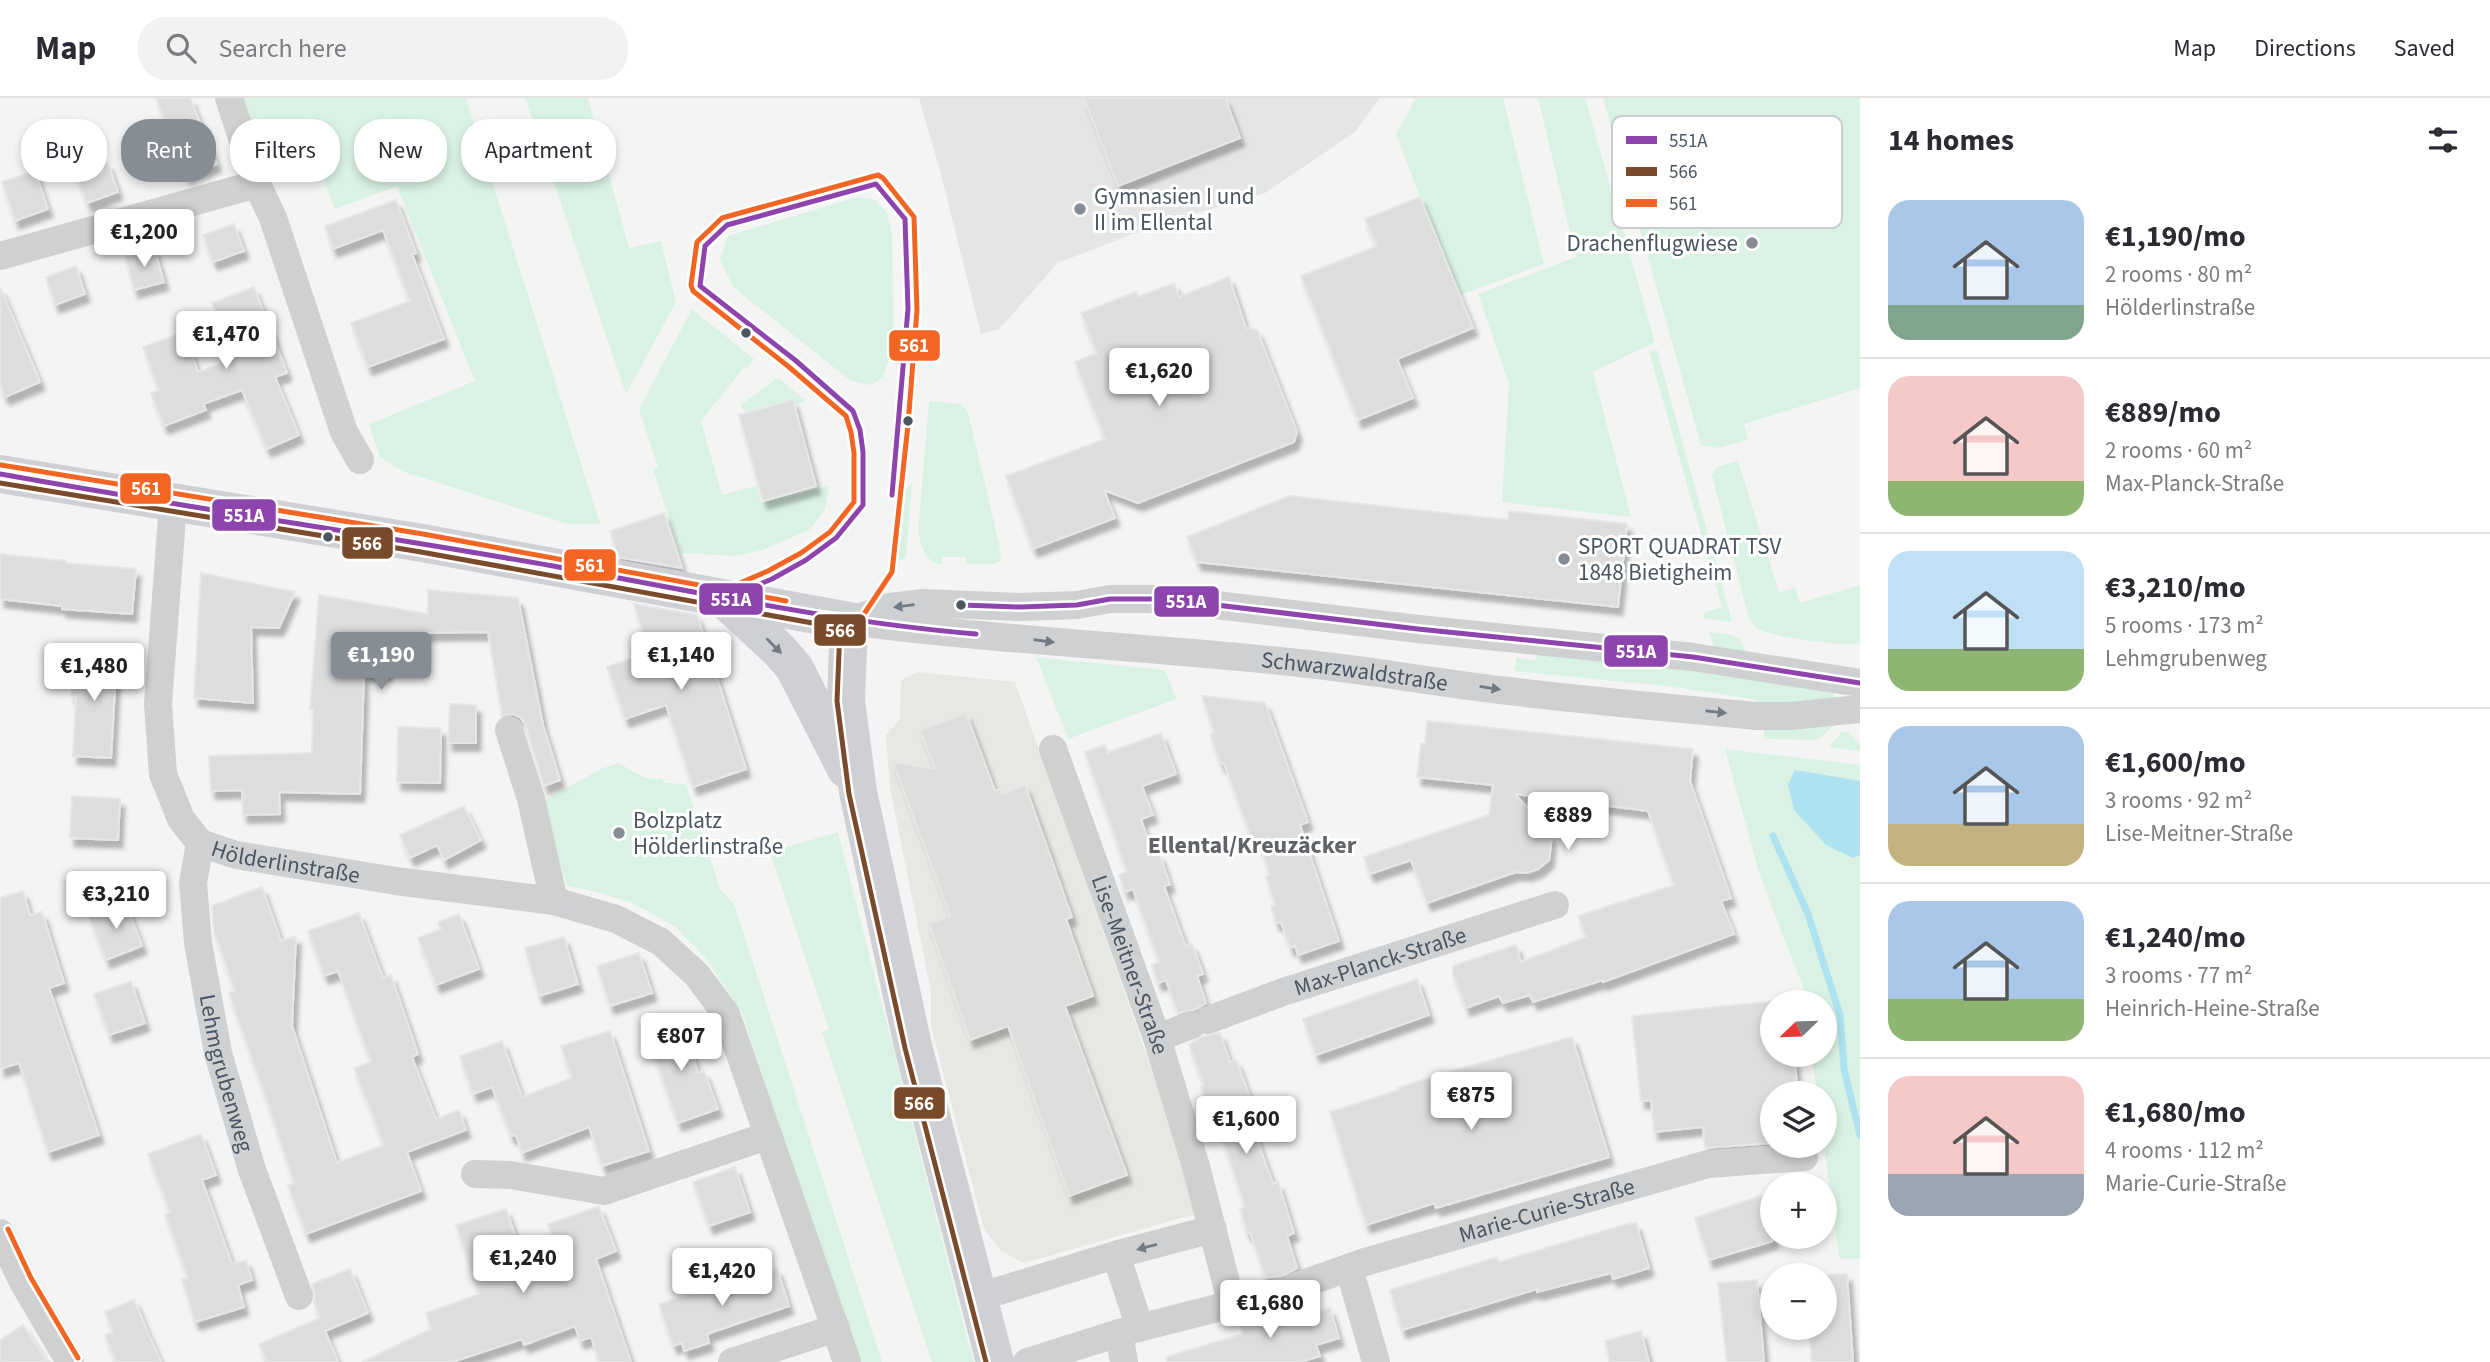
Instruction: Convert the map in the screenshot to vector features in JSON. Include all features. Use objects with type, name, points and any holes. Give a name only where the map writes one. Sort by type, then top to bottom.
[{"type":"main road","name":"Schwarzwaldstraße","points":[[0,474],[435,545],[849,621]]},
{"type":"main road","points":[[724,599],[794,667],[858,792]]},
{"type":"main road","points":[[849,621],[846,701],[858,792],[913,1046],[995,1362]]},
{"type":"street","points":[[229,98],[257,184],[274,218],[345,432],[360,460]]},
{"type":"street","points":[[0,256],[257,184]]},
{"type":"street","name":"Hölderlinstraße","points":[[173,504],[158,704],[163,774],[181,819],[200,843],[236,855],[396,881],[554,901],[616,919],[661,942],[697,975],[726,1014],[847,1362]]},
{"type":"street","name":"Schwarzwaldstraße","points":[[849,621],[890,607],[923,603],[1020,607],[1077,605],[1110,599],[1167,599],[1418,629],[1693,657],[1860,683]]},
{"type":"street","name":"Schwarzwaldstraße","points":[[849,621],[1074,645],[1297,663],[1506,691],[1756,716],[1790,716],[1860,709]]},
{"type":"street","points":[[509,730],[531,799],[554,901]]},
{"type":"street","name":"Lise-Meitner-Straße","points":[[1052,749],[1157,1038],[1213,1229],[1232,1305]]},
{"type":"street","name":"Lehmgrubenweg","points":[[200,843],[193,883],[198,943],[218,1053],[252,1170],[299,1296]]},
{"type":"street","name":"Max-Planck-Straße","points":[[1157,1038],[1283,992],[1555,905]]},
{"type":"street","points":[[475,1174],[510,1175],[604,1191],[767,1136]]},
{"type":"street","name":"Marie-Curie-Straße","points":[[1027,1362],[1129,1331],[1287,1290],[1349,1268],[1708,1164],[1790,1158]]},
{"type":"street","points":[[979,1297],[1116,1255],[1213,1229]]},
{"type":"street","points":[[0,1233],[23,1282],[70,1362]]},
{"type":"street","points":[[1116,1255],[1129,1331],[1124,1362]]},
{"type":"street","points":[[1349,1268],[1376,1362]]},
{"type":"street","points":[[732,1362],[836,1328]]},
{"type":"shaded area","name":"Gymnasien I und II im Ellental","points":[[919,98],[1380,98],[1355,132],[1265,193],[1153,226],[1058,263],[999,329],[981,334]]},
{"type":"shaded area","points":[[918,672],[1015,682],[1202,1212],[1024,1263],[1001,1251],[984,1229],[931,1026],[931,992],[890,788],[886,735],[900,719],[901,680]]},
{"type":"green space","points":[[242,98],[466,98],[473,119],[461,119],[461,182],[492,182],[600,524],[568,524],[404,472],[380,457],[369,424],[475,381],[397,186],[335,209],[325,182],[340,182],[340,119],[249,119]]},
{"type":"green space","points":[[525,98],[588,98],[594,119],[532,119]]},
{"type":"green space","points":[[1416,98],[1503,98],[1544,264],[1458,296],[1396,134]]},
{"type":"green space","points":[[1538,98],[1585,98],[1612,192],[1612,228],[1622,228],[1655,342],[1593,372],[1631,517],[1502,502],[1509,384],[1478,294],[1576,257]]},
{"type":"green space","name":"Drachenflugwiese","points":[[1603,98],[1860,98],[1860,388],[1744,424],[1748,440],[1719,448],[1701,445],[1640,228],[1842,228],[1842,116],[1612,116],[1612,130]]},
{"type":"green space","points":[[554,182],[611,182],[629,248],[661,241],[676,302],[626,394]]},
{"type":"green space","points":[[857,197],[875,200],[887,213],[892,234],[894,342],[883,377],[871,385],[851,381],[733,287],[720,259],[728,236]]},
{"type":"green space","points":[[692,309],[754,359],[746,369],[744,367],[701,421],[722,495],[756,486],[761,503],[829,486],[825,509],[809,530],[763,550],[734,556],[680,553],[653,469],[658,467],[639,409]]},
{"type":"green space","points":[[1657,350],[1731,622],[1704,618],[1703,613],[1722,607],[1649,352]]},
{"type":"green space","points":[[778,377],[806,401],[796,405],[793,399],[744,412],[741,405]]},
{"type":"green space","points":[[929,401],[961,404],[968,412],[999,544],[1001,560],[996,564],[966,564],[966,557],[942,557],[942,565],[931,561],[923,549],[918,533]]},
{"type":"green space","points":[[1738,461],[1779,592],[1795,588],[1800,603],[1860,585],[1860,643],[1824,643],[1791,638],[1756,628],[1750,620],[1712,476],[1717,467]]},
{"type":"green space","points":[[912,483],[906,558],[896,562],[900,497]]},
{"type":"green space","points":[[1709,632],[1736,637],[1745,650],[1742,656],[1715,651]]},
{"type":"green space","points":[[1538,648],[1834,689],[1834,706],[1758,706],[1754,699],[1666,686],[1515,671],[1516,658],[1536,660]]},
{"type":"green space","points":[[1036,657],[1165,670],[1176,699],[1068,739]]},
{"type":"green space","points":[[1837,723],[1818,740],[1765,739],[1763,727]]},
{"type":"green space","points":[[1842,732],[1849,732],[1860,745],[1860,751],[1829,747]]},
{"type":"green space","points":[[1725,749],[1860,765],[1860,1259],[1839,1258],[1837,1172],[1827,1172],[1826,1158],[1837,1158],[1837,1081],[1815,1081],[1814,1068],[1838,1068],[1838,990],[1803,990],[1760,876]]},
{"type":"green space","points":[[619,763],[645,777],[662,778],[664,783],[686,784],[720,889],[734,904],[882,1362],[857,1362],[742,1013],[707,960],[676,927],[633,903],[567,886],[541,802],[603,768]]},
{"type":"green space","points":[[838,832],[974,1362],[932,1362],[822,1032],[829,1029],[770,852]]},
{"type":"water","points":[[1795,770],[1860,781],[1860,855],[1853,858],[1826,845],[1794,810],[1788,785]]},
{"type":"building","points":[[156,98],[190,98],[199,119],[164,119]]},
{"type":"building","points":[[1084,98],[1225,98],[1240,138],[1118,186]]},
{"type":"building","points":[[107,163],[118,192],[87,203],[79,182],[107,182]]},
{"type":"building","points":[[21,176],[21,182],[39,182],[48,209],[15,221],[2,182]]},
{"type":"building","points":[[1420,197],[1473,328],[1397,359],[1413,398],[1358,420],[1301,276],[1377,246],[1365,219]]},
{"type":"building","points":[[396,200],[416,253],[412,254],[444,339],[368,367],[351,323],[410,301],[383,230],[333,249],[325,226]]},
{"type":"building","points":[[234,224],[244,251],[213,262],[203,235]]},
{"type":"building","points":[[154,248],[164,282],[134,290],[125,256]]},
{"type":"building","points":[[76,266],[85,294],[55,305],[46,277]]},
{"type":"building","points":[[1229,277],[1246,328],[1257,330],[1297,432],[1294,442],[1138,503],[1104,490],[1115,518],[1033,549],[1006,476],[1105,439],[1075,362],[1097,353],[1081,313],[1136,292],[1138,297],[1174,283],[1179,297]]},
{"type":"building","points":[[0,287],[40,382],[5,397],[0,385]]},
{"type":"building","points":[[254,287],[287,373],[275,377],[299,435],[267,449],[242,390],[203,404],[206,410],[164,426],[151,393],[159,390],[143,347],[184,332],[198,372],[234,359],[212,303]]},
{"type":"building","points":[[793,400],[816,486],[763,501],[739,415]]},
{"type":"building","points":[[1289,496],[1508,520],[1509,511],[1627,524],[1618,607],[1197,562],[1187,537]]},
{"type":"building","points":[[664,513],[682,568],[618,557],[610,531]]},
{"type":"building","points":[[0,554],[136,569],[132,614],[62,609],[62,606],[0,599]]},
{"type":"building","points":[[201,573],[295,592],[279,628],[251,627],[253,703],[194,698]]},
{"type":"building","points":[[428,590],[518,598],[543,725],[560,780],[544,786],[525,724],[520,717],[513,714],[502,715],[488,632],[411,633],[409,652],[389,650],[387,673],[364,673],[360,794],[279,792],[280,814],[243,815],[242,790],[211,791],[209,756],[312,753],[313,709],[310,709],[319,595],[428,614]]},
{"type":"building","points":[[634,604],[697,615],[746,769],[693,787],[666,705],[625,719],[607,667],[649,652]]},
{"type":"building","points":[[74,650],[117,653],[111,758],[73,756],[76,696],[71,696]]},
{"type":"building","points":[[1202,696],[1265,703],[1308,822],[1300,825],[1339,941],[1298,955],[1295,946],[1290,948],[1281,922],[1276,923],[1271,906],[1275,905],[1266,877],[1270,875],[1258,839],[1252,840],[1224,763],[1221,764],[1210,735],[1214,733]]},
{"type":"building","points":[[450,704],[476,705],[476,743],[448,743]]},
{"type":"building","points":[[966,713],[995,791],[1000,789],[1002,794],[1025,785],[1072,917],[1066,919],[1093,996],[1065,1006],[1127,1175],[1069,1196],[1008,1026],[970,1040],[929,924],[950,916],[893,762],[935,769],[920,730]]},
{"type":"building","points":[[1427,721],[1693,749],[1690,781],[1731,898],[1721,901],[1734,934],[1603,982],[1533,1002],[1530,995],[1503,1003],[1499,996],[1466,1008],[1453,974],[1453,966],[1516,945],[1521,962],[1586,937],[1578,916],[1674,885],[1648,811],[1515,794],[1552,836],[1549,860],[1538,869],[1527,873],[1516,872],[1427,903],[1411,860],[1370,874],[1364,857],[1489,815],[1493,785],[1417,777]]},
{"type":"building","points":[[398,727],[441,728],[440,783],[397,782]]},
{"type":"building","points":[[1161,733],[1176,774],[1142,786],[1153,815],[1141,819],[1153,855],[1159,853],[1170,884],[1164,886],[1186,947],[1192,944],[1203,974],[1197,976],[1206,1003],[1196,1009],[1178,1013],[1166,980],[1158,983],[1152,965],[1159,962],[1133,889],[1125,892],[1119,875],[1127,872],[1085,752],[1105,745],[1107,753]]},
{"type":"building","points":[[72,796],[120,799],[118,840],[70,838]]},
{"type":"building","points":[[464,806],[481,840],[444,860],[437,845],[410,858],[400,835]]},
{"type":"building","points":[[262,887],[281,941],[296,936],[292,1026],[337,1163],[384,1145],[354,1068],[371,1062],[338,971],[324,976],[308,931],[359,913],[383,978],[391,975],[418,1054],[412,1057],[436,1119],[459,1110],[466,1130],[407,1152],[421,1191],[306,1234],[288,1185],[294,1183],[229,993],[235,991],[214,931],[212,906]]},
{"type":"building","points":[[23,891],[30,915],[42,912],[64,983],[49,988],[99,1135],[48,1152],[19,1063],[0,1069],[0,898]]},
{"type":"building","points":[[125,901],[142,946],[106,960],[89,916]]},
{"type":"building","points":[[459,914],[479,969],[436,985],[418,938],[441,929],[438,922]]},
{"type":"building","points":[[564,937],[578,984],[539,996],[525,948]]},
{"type":"building","points":[[639,953],[652,993],[610,1006],[597,966]]},
{"type":"building","points":[[1417,979],[1429,1015],[1316,1055],[1303,1019]]},
{"type":"building","points":[[131,981],[145,1023],[109,1035],[94,994]]},
{"type":"building","points":[[1760,1002],[1760,1068],[1795,1068],[1797,1081],[1760,1081],[1760,1144],[1705,1148],[1703,1127],[1654,1132],[1651,1100],[1641,1101],[1632,1016]]},
{"type":"building","points":[[683,1022],[698,1073],[704,1071],[718,1109],[678,1123],[646,1033]]},
{"type":"building","points":[[610,1031],[649,1151],[602,1166],[589,1127],[522,1153],[516,1135],[511,1136],[492,1087],[473,1094],[460,1056],[502,1041],[522,1097],[572,1078],[561,1046]]},
{"type":"building","points":[[1220,1033],[1230,1062],[1236,1060],[1254,1108],[1247,1111],[1273,1184],[1278,1182],[1294,1233],[1287,1236],[1297,1268],[1282,1276],[1266,1278],[1250,1232],[1247,1233],[1240,1209],[1245,1207],[1213,1109],[1208,1110],[1201,1086],[1204,1085],[1189,1044],[1204,1036]]},
{"type":"building","points":[[1572,1037],[1609,1157],[1436,1208],[1435,1203],[1366,1225],[1330,1112],[1435,1076]]},
{"type":"building","points":[[201,1134],[216,1175],[202,1180],[232,1264],[246,1260],[252,1280],[238,1285],[244,1307],[195,1322],[182,1279],[188,1278],[165,1214],[170,1212],[148,1154]]},
{"type":"building","points":[[735,1167],[750,1212],[709,1226],[693,1182]]},
{"type":"building","points":[[1760,1196],[1760,1245],[1709,1260],[1695,1218]]},
{"type":"building","points":[[597,1207],[616,1251],[596,1259],[631,1362],[599,1362],[591,1337],[580,1341],[575,1326],[524,1345],[522,1339],[452,1362],[362,1362],[431,1329],[426,1313],[479,1294],[456,1225],[506,1209],[531,1283],[565,1271],[548,1224]]},
{"type":"building","points":[[1636,1223],[1649,1268],[1613,1279],[1611,1273],[1537,1292],[1537,1289],[1402,1330],[1390,1290],[1497,1257],[1499,1262]]},
{"type":"building","points":[[777,1268],[789,1306],[707,1334],[709,1343],[684,1351],[682,1343],[673,1346],[659,1304]]},
{"type":"building","points":[[350,1269],[368,1313],[325,1331],[338,1362],[267,1362],[259,1344],[320,1318],[314,1303],[312,1284]]},
{"type":"building","points":[[1837,1274],[1847,1274],[1853,1362],[1812,1362],[1810,1340],[1837,1340]]},
{"type":"building","points":[[1757,1280],[1760,1340],[1764,1362],[1727,1362],[1718,1283]]},
{"type":"building","points":[[134,1299],[161,1362],[116,1362],[105,1335],[113,1332],[105,1312]]},
{"type":"building","points":[[1292,1303],[1300,1303],[1305,1316],[1330,1308],[1339,1338],[1316,1345],[1320,1356],[1300,1362],[1167,1362],[1166,1357],[1243,1334],[1240,1326],[1279,1314],[1277,1310]]},
{"type":"building","points":[[23,1325],[47,1362],[0,1362],[0,1340]]},
{"type":"building","points":[[1641,1331],[1649,1362],[1610,1362],[1605,1341]]},
{"type":"waterway","points":[[1773,836],[1808,914],[1840,1015],[1844,1069],[1860,1135]]},
{"type":"transit line","name":"561","points":[[721,591],[768,571],[801,553],[830,532],[854,502],[854,453],[846,416],[693,291],[691,285],[697,242],[722,218],[878,175],[914,217],[917,310],[892,572],[856,626]]},
{"type":"transit line","name":"551A","points":[[724,599],[772,579],[806,560],[836,538],[863,505],[863,452],[860,430],[853,411],[795,360],[700,286],[705,246],[727,225],[876,184],[905,219]]},
{"type":"transit line","name":"551A","points":[[892,495],[908,309],[905,219]]},
{"type":"transit line","name":"561","points":[[1,465],[423,534],[786,601]]},
{"type":"transit line","name":"551A","points":[[0,474],[553,566],[816,614],[976,634]]},
{"type":"transit line","name":"566","points":[[0,483],[421,552],[840,628],[837,701],[849,794],[905,1048],[986,1362]]},
{"type":"transit line","name":"551A","points":[[961,605],[1020,607],[1077,605],[1110,599],[1166,599],[1418,629],[1693,657],[1860,683]]},
{"type":"transit line","name":"561","points":[[8,1229],[31,1278],[78,1358]]},
{"type":"place","name":"Gymnasien I und II im Ellental","points":[[1080,209]]},
{"type":"place","name":"Drachenflugwiese","points":[[1752,243]]},
{"type":"place","name":"SPORT QUADRAT TSV 1848 Bietigheim","points":[[1564,559]]},
{"type":"place","name":"Bolzplatz Hölderlinstraße","points":[[619,833]]},
{"type":"district","name":"Ellental/Kreuzäcker","points":[[1252,845]]}]
